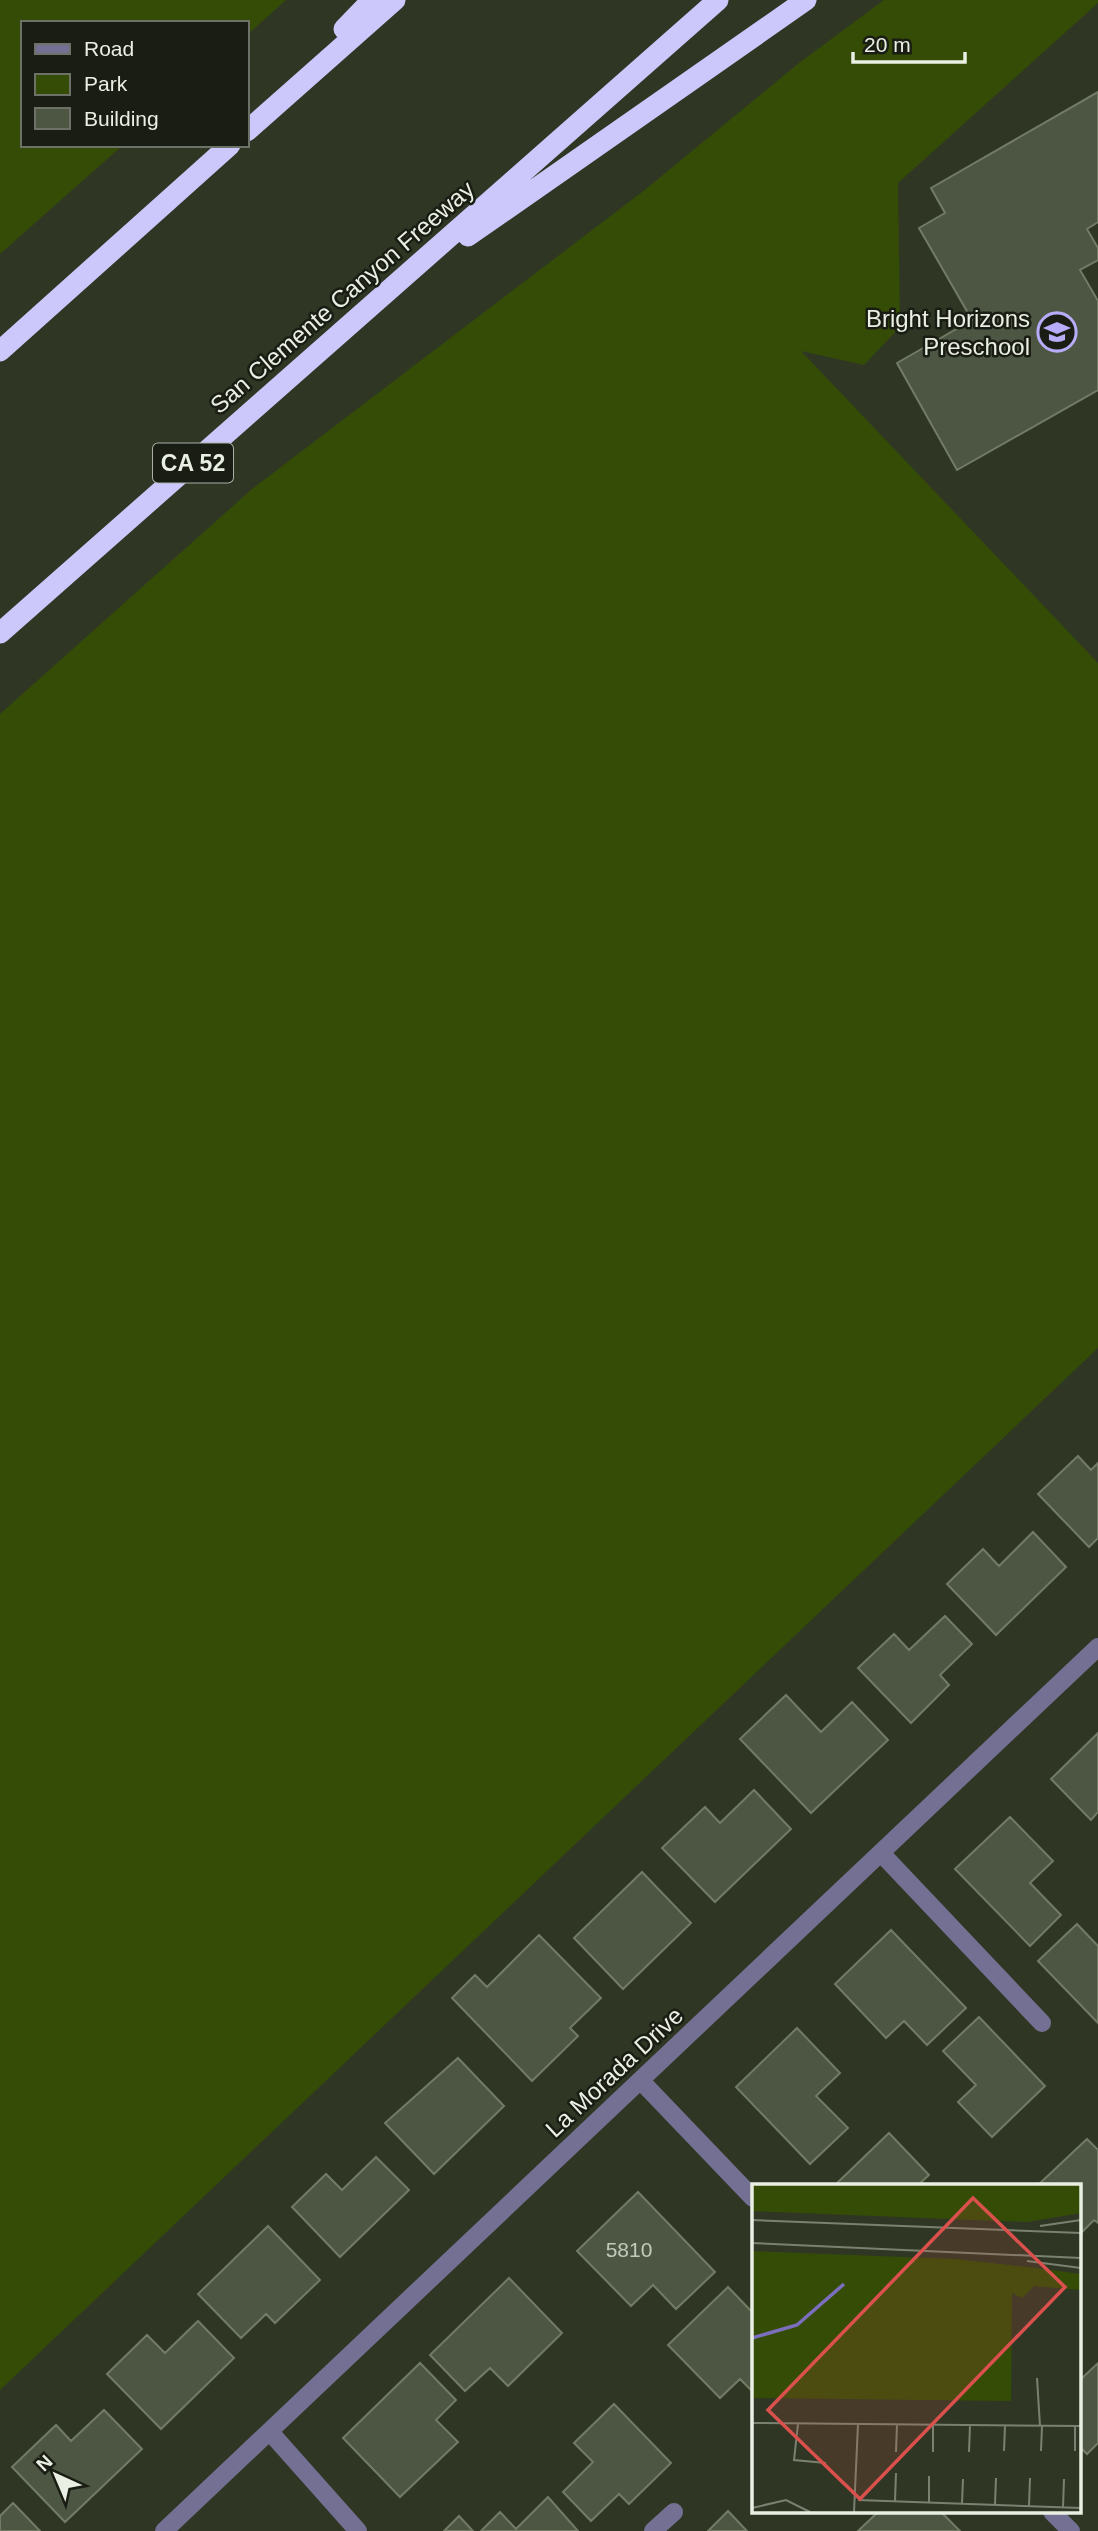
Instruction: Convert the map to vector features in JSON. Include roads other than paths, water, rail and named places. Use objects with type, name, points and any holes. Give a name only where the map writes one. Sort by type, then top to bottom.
[{"type":"highway","points":[[248,129],[372,0]]},
{"type":"highway","points":[[248,129],[396,0]]},
{"type":"highway","name":"San Clemente Canyon Freeway","points":[[0,633],[718,0]]},
{"type":"highway","points":[[386,294],[806,0]]},
{"type":"highway","points":[[0,351],[228,147]]},
{"type":"street","name":"La Morada Drive","points":[[164,2531],[1098,1647]]},
{"type":"street","points":[[880,1853],[1042,2023]]},
{"type":"street","points":[[640,2081],[752,2197]]},
{"type":"street","points":[[270,2432],[358,2531]]},
{"type":"street","points":[[653,2531],[674,2512]]},
{"type":"street","points":[[1054,2514],[1071,2531]]},
{"type":"place","name":"Bright Horizons Preschool","points":[[1057,332]]}]
